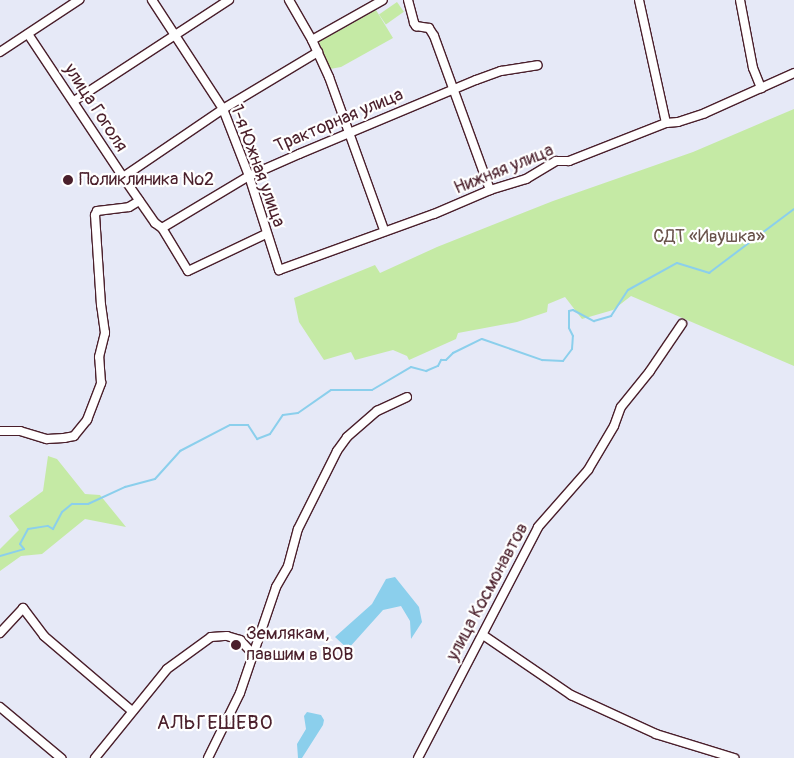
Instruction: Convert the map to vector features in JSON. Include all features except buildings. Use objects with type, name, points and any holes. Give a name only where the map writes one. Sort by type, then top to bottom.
[{"type":"street","points":[[0,52],[79,0]]},
{"type":"street","name":"1-я Южная улица","points":[[152,0],[223,109],[249,176],[279,270]]},
{"type":"street","points":[[74,101],[229,0]]},
{"type":"street","points":[[289,0],[318,52],[384,230]]},
{"type":"street","points":[[312,40],[383,0]]},
{"type":"street","points":[[408,0],[416,26],[428,28],[434,36],[490,190]]},
{"type":"street","points":[[639,0],[666,123]]},
{"type":"street","points":[[740,0],[753,68],[761,88]]},
{"type":"street","name":"улица Гоголя","points":[[28,34],[139,201],[155,223],[162,228],[188,272],[266,234]]},
{"type":"street","points":[[123,177],[223,109],[318,52]]},
{"type":"street","name":"Тракторная улица","points":[[162,228],[249,176],[349,132],[501,71],[538,65]]},
{"type":"street","name":"Нижняя улица","points":[[279,270],[384,230],[434,214],[490,190],[535,176],[556,161],[569,161],[666,123],[678,122],[705,113],[794,73]]},
{"type":"street","points":[[0,431],[20,431],[47,439],[70,438],[78,433],[87,420],[101,383],[99,357],[105,332],[101,305],[95,215],[97,211],[129,206],[139,201]]},
{"type":"street","name":"улица Космонавтов","points":[[418,758],[538,527],[588,470],[614,426],[621,407],[650,371],[682,324]]},
{"type":"street","points":[[208,758],[240,693],[276,587],[288,566],[298,529],[337,451],[347,436],[377,411],[407,397]]},
{"type":"street","points":[[0,633],[23,608],[44,636],[132,711]]},
{"type":"street","points":[[483,635],[571,695],[656,734],[734,758]]},
{"type":"street","points":[[95,758],[167,669],[211,637],[227,636],[240,640],[253,654]]},
{"type":"street","points":[[0,707],[61,758]]},
{"type":"green space","points":[[397,2],[404,12],[386,24],[379,15]]},
{"type":"green space","points":[[376,10],[393,38],[341,67],[330,69],[319,42]]},
{"type":"green space","name":"СДТ «Ивушка»","points":[[794,109],[794,366],[631,296],[613,310],[582,319],[565,297],[548,304],[547,312],[517,322],[458,333],[456,339],[409,360],[407,356],[393,350],[355,360],[351,352],[324,360],[299,322],[294,298],[375,265],[380,273],[437,247],[553,201],[693,152]]},
{"type":"green space","points":[[48,456],[57,459],[85,494],[100,495],[126,527],[85,519],[42,554],[21,556],[0,571],[0,549],[19,530],[9,516],[43,491]]},
{"type":"water","points":[[395,577],[419,607],[422,622],[411,639],[410,621],[401,606],[383,610],[348,649],[335,637],[372,604],[386,579]]},
{"type":"water","points":[[307,712],[321,715],[324,720],[323,725],[302,758],[298,758],[297,744],[306,729],[304,716]]},
{"type":"waterway","points":[[0,556],[24,549],[20,544],[28,529],[48,526],[53,529],[62,512],[72,504],[88,504],[125,487],[155,479],[180,451],[230,425],[248,425],[257,439],[270,434],[283,415],[298,413],[331,390],[372,390],[411,367],[426,371],[438,366],[441,360],[446,360],[453,353],[482,339],[542,360],[563,361],[572,349],[573,336],[569,328],[569,311],[573,310],[594,321],[611,316],[628,290],[677,263],[709,273],[794,209]]},
{"type":"place","name":"Поликлиника №2","points":[[68,180]]},
{"type":"place","name":"Землякам, павшим в ВОВ","points":[[236,645]]},
{"type":"district","name":"АЛЬГЕШЕВО","points":[[215,722]]}]
